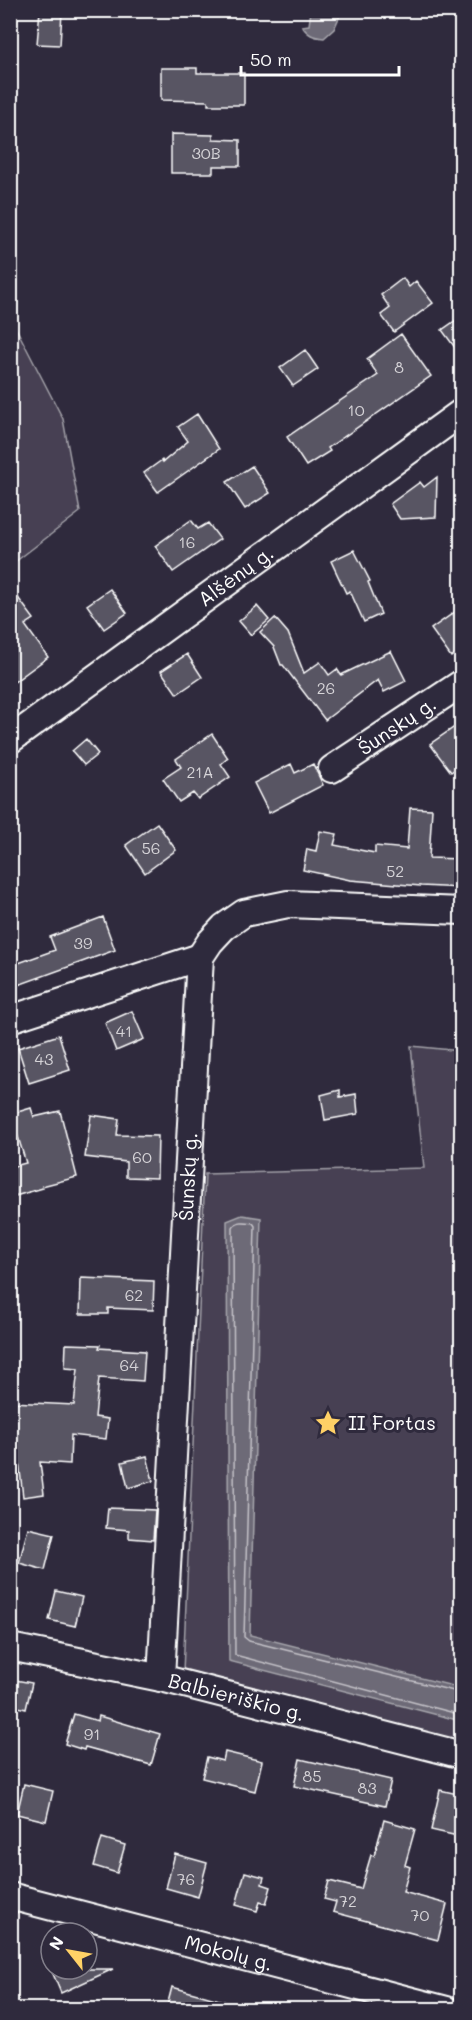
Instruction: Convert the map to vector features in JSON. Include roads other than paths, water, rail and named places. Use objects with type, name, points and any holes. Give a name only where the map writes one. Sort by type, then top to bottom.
[{"type":"street","name":"Alšėnų g.","points":[[10,740],[462,411]]},
{"type":"street","name":"Šunskų g.","points":[[333,769],[462,683]]},
{"type":"street","points":[[10,1019],[200,957],[210,942],[225,927],[244,913],[288,904],[462,912]]},
{"type":"street","name":"Šunskų g.","points":[[161,1678],[200,957]]},
{"type":"street","name":"Balbieriškio g.","points":[[10,1647],[161,1678],[462,1755]]},
{"type":"street","name":"Mokolų g.","points":[[10,1896],[447,2010]]},
{"type":"water","points":[[311,11],[318,13],[342,11],[334,29],[324,38],[311,35],[302,26],[309,25]]},
{"type":"water","points":[[242,1215],[261,1218],[250,1635],[461,1688],[461,1721],[229,1661],[227,1221]]},
{"type":"place","name":"II Fortas","points":[[328,1423]]}]
